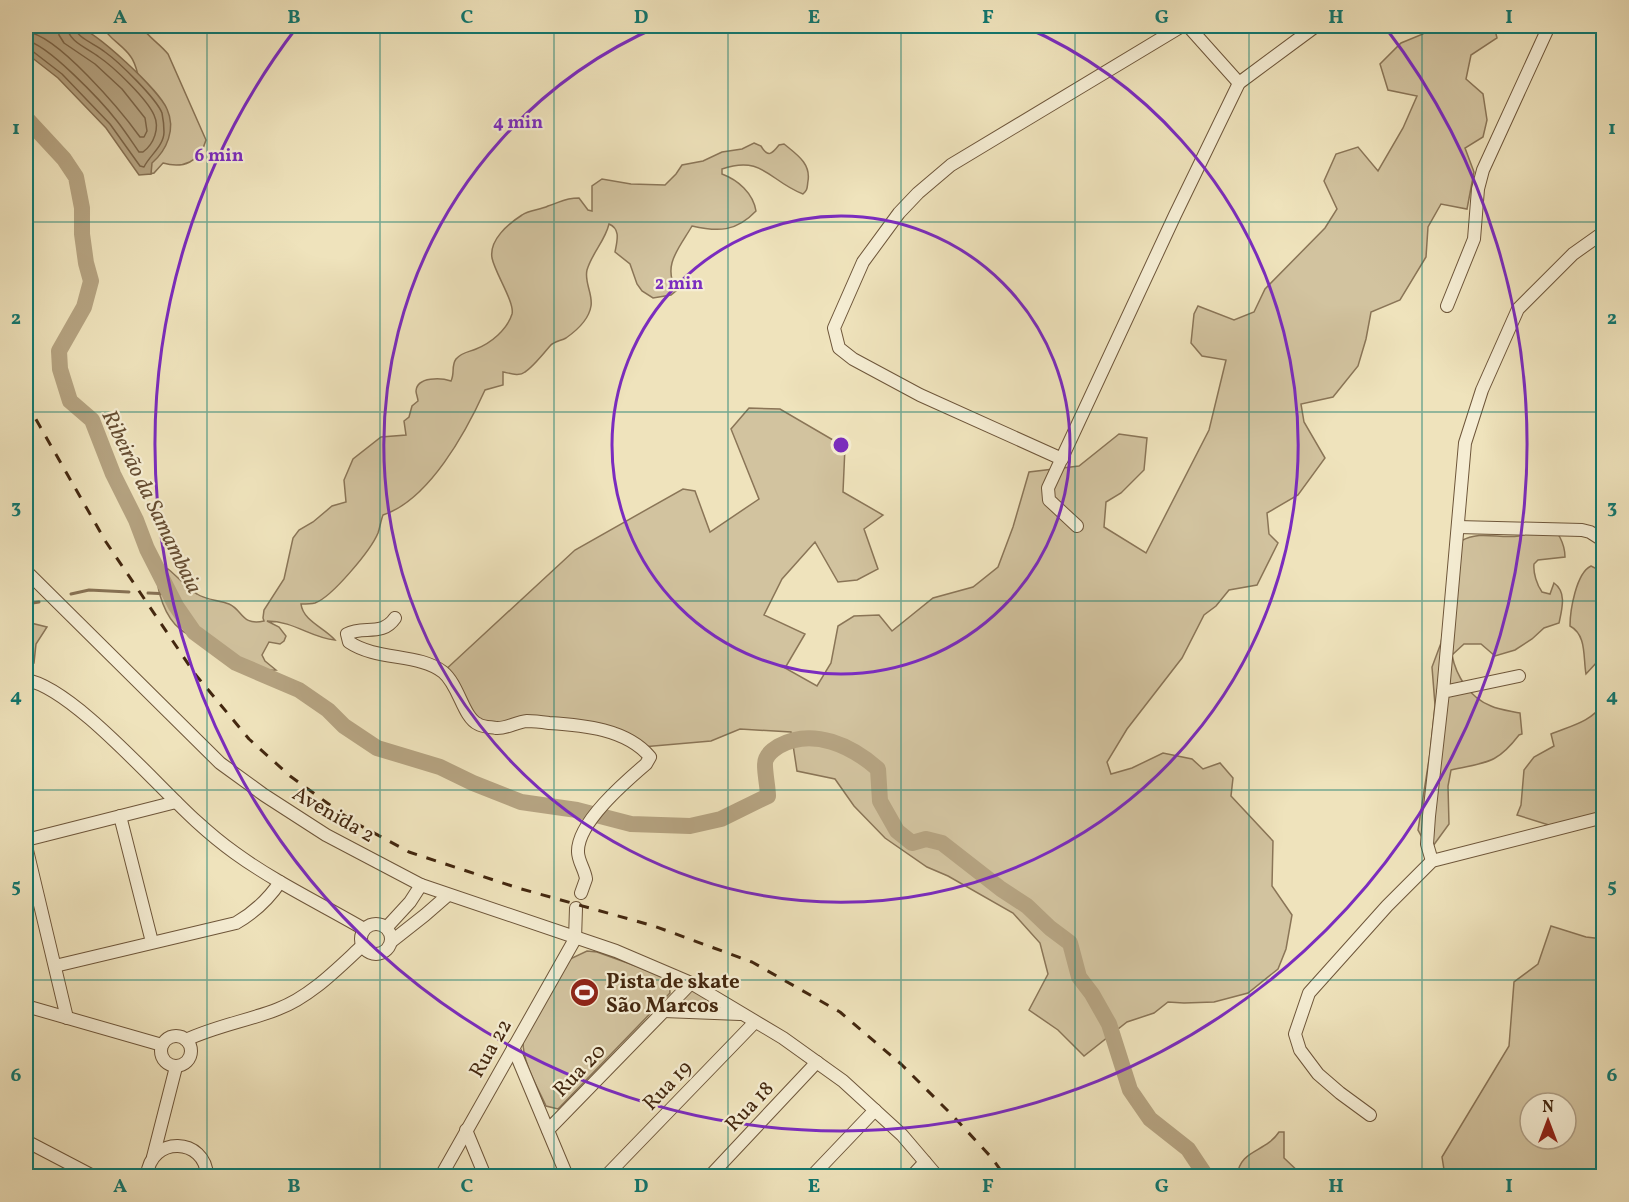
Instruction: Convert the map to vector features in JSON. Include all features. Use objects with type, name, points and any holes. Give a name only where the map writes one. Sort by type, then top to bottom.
[{"type":"street","points":[[1062,459],[920,395],[853,359],[839,348],[834,328],[863,262],[899,213],[951,165],[1182,26]]},
{"type":"street","points":[[1188,26],[1239,83]]},
{"type":"street","points":[[1077,526],[1049,500],[1048,488],[1175,214],[1239,83],[1316,26]]},
{"type":"street","points":[[1447,306],[1474,239],[1478,189],[1483,170],[1549,26]]},
{"type":"street","points":[[1432,861],[1427,844],[1429,816],[1443,692],[1465,443],[1482,390],[1518,309],[1573,254],[1604,232]]},
{"type":"street","points":[[1458,527],[1582,530],[1604,541]]},
{"type":"street","name":"Avenida 2","points":[[26,571],[220,763],[264,795],[326,835],[421,885],[616,951],[691,983],[755,1022],[843,1081],[902,1135],[937,1176]]},
{"type":"street","points":[[395,618],[390,625],[381,629],[355,630],[347,634],[349,642],[360,650],[427,664],[443,672],[457,689],[464,709],[477,724],[499,728],[527,721],[579,725],[618,735],[642,747],[650,757],[646,764],[605,802],[580,839],[578,853],[586,879],[581,893]]},
{"type":"street","points":[[1443,692],[1519,676]]},
{"type":"street","points":[[26,680],[44,685],[67,700],[123,750],[196,822],[235,853],[280,882],[364,929]]},
{"type":"street","points":[[26,840],[176,802]]},
{"type":"street","points":[[120,816],[152,942]]},
{"type":"street","points":[[1370,1115],[1318,1074],[1300,1050],[1295,1034],[1310,993],[1315,986],[1387,906],[1432,861],[1604,817]]},
{"type":"street","points":[[26,846],[68,1018]]},
{"type":"street","points":[[55,966],[236,923],[255,912],[271,896],[280,882]]},
{"type":"street","points":[[387,927],[410,902],[421,885]]},
{"type":"street","points":[[392,941],[387,927],[376,923],[369,925],[361,934],[362,946],[372,954],[385,952],[392,941],[448,895]]},
{"type":"street","points":[[575,939],[576,908]]},
{"type":"street","name":"Rua 22","points":[[441,1176],[575,939]]},
{"type":"street","points":[[186,1040],[207,1030],[278,1009],[303,997],[362,946]]},
{"type":"street","name":"Rua 20","points":[[548,1130],[691,983]]},
{"type":"street","points":[[26,1006],[162,1045]]},
{"type":"street","points":[[664,1011],[744,1015]]},
{"type":"street","name":"Rua 19","points":[[606,1176],[755,1022]]},
{"type":"street","points":[[173,1036],[186,1040],[191,1053],[183,1065],[176,1067],[163,1060],[160,1053],[166,1040],[173,1036]]},
{"type":"street","points":[[513,1047],[567,1176]]},
{"type":"street","name":"Rua 18","points":[[710,1176],[817,1062]]},
{"type":"street","points":[[147,1176],[176,1067]]},
{"type":"street","points":[[812,1176],[875,1110]]},
{"type":"street","points":[[466,1130],[485,1176]]},
{"type":"street","points":[[26,1141],[93,1176]]},
{"type":"street","points":[[153,1157],[169,1146],[190,1148],[204,1163],[207,1176]]},
{"type":"street","points":[[912,1176],[925,1162]]},
{"type":"shaded area","points":[[102,26],[141,26],[168,54],[206,140],[200,154],[195,159],[177,165],[163,163],[154,173],[149,174],[144,113],[135,66],[128,53],[108,35]]},
{"type":"shaded area","points":[[1426,26],[1494,26],[1497,38],[1471,55],[1466,79],[1483,94],[1487,120],[1483,137],[1465,148],[1474,172],[1467,209],[1441,204],[1428,227],[1426,257],[1400,300],[1371,312],[1358,366],[1333,397],[1301,404],[1304,422],[1325,458],[1298,495],[1267,513],[1269,534],[1278,543],[1257,585],[1229,590],[1216,606],[1204,615],[1182,658],[1127,729],[1107,762],[1111,774],[1132,768],[1163,753],[1192,759],[1203,769],[1220,763],[1233,778],[1231,796],[1273,841],[1272,886],[1292,915],[1286,949],[1278,969],[1248,993],[1214,1002],[1168,1002],[1154,1013],[1127,1022],[1084,1056],[1058,1030],[1029,1010],[1048,974],[1040,943],[1013,913],[948,876],[927,867],[885,838],[854,806],[835,779],[797,771],[791,732],[740,729],[711,741],[642,747],[579,725],[477,724],[443,672],[575,550],[683,489],[695,491],[710,532],[759,499],[731,429],[749,408],[780,409],[845,447],[843,492],[883,515],[864,529],[878,569],[857,580],[838,582],[815,542],[782,579],[764,615],[805,634],[785,668],[817,686],[831,663],[838,626],[854,616],[879,615],[892,631],[933,598],[973,587],[998,567],[1013,527],[1029,472],[1079,466],[1119,434],[1147,438],[1144,470],[1121,493],[1106,502],[1104,527],[1146,553],[1209,430],[1226,360],[1202,356],[1191,343],[1194,314],[1198,306],[1234,320],[1254,312],[1265,289],[1325,228],[1337,209],[1324,181],[1336,154],[1358,147],[1378,171],[1403,128],[1417,96],[1388,90],[1380,64],[1401,43],[1423,34]]},
{"type":"shaded area","points":[[754,143],[768,153],[784,144],[798,155],[807,169],[805,193],[791,189],[757,167],[747,165],[722,169],[722,174],[734,180],[748,193],[756,211],[741,223],[726,229],[692,226],[678,249],[672,265],[671,273],[677,290],[671,295],[653,298],[642,291],[630,264],[615,252],[617,232],[609,224],[587,270],[591,306],[582,324],[566,338],[552,344],[528,370],[520,374],[503,372],[503,385],[485,390],[468,425],[444,463],[416,495],[400,507],[383,515],[374,541],[350,572],[322,599],[315,603],[301,604],[310,620],[335,640],[326,639],[286,624],[267,621],[279,627],[286,636],[280,644],[269,642],[262,655],[265,661],[276,670],[238,667],[217,657],[170,618],[158,588],[157,574],[163,569],[168,569],[201,596],[229,604],[251,621],[264,621],[264,610],[284,579],[293,538],[299,530],[332,506],[346,502],[344,480],[353,459],[381,437],[406,435],[404,421],[409,417],[412,406],[418,401],[417,386],[430,379],[451,381],[456,359],[487,343],[498,335],[510,320],[512,309],[494,264],[492,251],[496,239],[511,223],[528,212],[570,199],[579,198],[588,210],[592,211],[592,186],[602,179],[631,184],[665,185],[682,165],[703,161],[722,152],[742,149]]},
{"type":"shaded area","points":[[1546,524],[1554,529],[1560,538],[1565,557],[1538,560],[1534,564],[1534,571],[1542,592],[1550,594],[1554,583],[1561,591],[1559,623],[1544,628],[1515,650],[1495,656],[1481,644],[1464,644],[1452,655],[1465,685],[1477,698],[1494,707],[1520,713],[1522,734],[1497,757],[1451,770],[1448,786],[1449,824],[1433,846],[1424,841],[1418,830],[1435,705],[1432,667],[1441,643],[1461,541],[1483,535],[1519,536]]},
{"type":"shaded area","points":[[1591,566],[1597,569],[1603,580],[1604,640],[1597,662],[1586,674],[1582,641],[1570,626],[1570,619],[1581,576]]},
{"type":"shaded area","points":[[26,618],[31,623],[47,627],[36,644],[34,663],[26,663]]},
{"type":"shaded area","points":[[1603,704],[1603,815],[1552,826],[1517,815],[1521,805],[1524,770],[1534,757],[1554,746],[1551,734],[1586,719]]},
{"type":"shaded area","points":[[1551,926],[1586,937],[1603,939],[1603,1176],[1445,1176],[1442,1157],[1509,1046],[1514,982],[1538,964]]},
{"type":"shaded area","points":[[587,951],[597,952],[661,975],[669,981],[670,993],[558,1109],[546,1106],[527,1065],[523,1039],[570,959]]},
{"type":"shaded area","points":[[690,989],[729,1011],[673,1008]]},
{"type":"shaded area","points":[[1279,1132],[1284,1132],[1284,1158],[1303,1176],[1237,1176],[1243,1161],[1267,1144]]},
{"type":"water","points":[[52,24],[76,26],[85,30],[111,49],[162,100],[170,117],[170,131],[166,145],[152,163],[151,174],[139,175],[106,128],[58,78],[26,53],[26,26]]},
{"type":"waterway","name":"Ribeirão da Samambaia","points":[[26,118],[64,159],[76,177],[82,208],[82,234],[91,281],[84,307],[59,351],[60,369],[70,401],[92,420],[113,474],[136,520],[147,549],[176,606],[194,632],[236,663],[299,690],[328,710],[344,726],[377,748],[440,767],[521,802],[577,810],[631,824],[690,826],[721,819],[768,796],[766,759],[779,746],[792,741],[805,738],[818,739],[832,742],[856,753],[878,769],[880,801],[897,831],[912,843],[926,839],[942,843],[1001,889],[1027,906],[1070,943],[1079,977],[1092,994],[1109,1024],[1130,1090],[1150,1119],[1188,1149],[1206,1176]]},
{"type":"waterway","points":[[71,594],[89,590],[129,592]]},
{"type":"waterway","points":[[148,593],[170,594]]},
{"type":"waterway","points":[[26,604],[39,602]]},
{"type":"railway","points":[[26,402],[106,542],[195,674],[249,739],[290,776],[352,821],[409,852],[518,888],[654,926],[752,962],[840,1012],[901,1064],[953,1116],[991,1157],[1005,1176]]},
{"type":"place","name":"Pista de skate São Marcos","points":[[585,993]]}]
